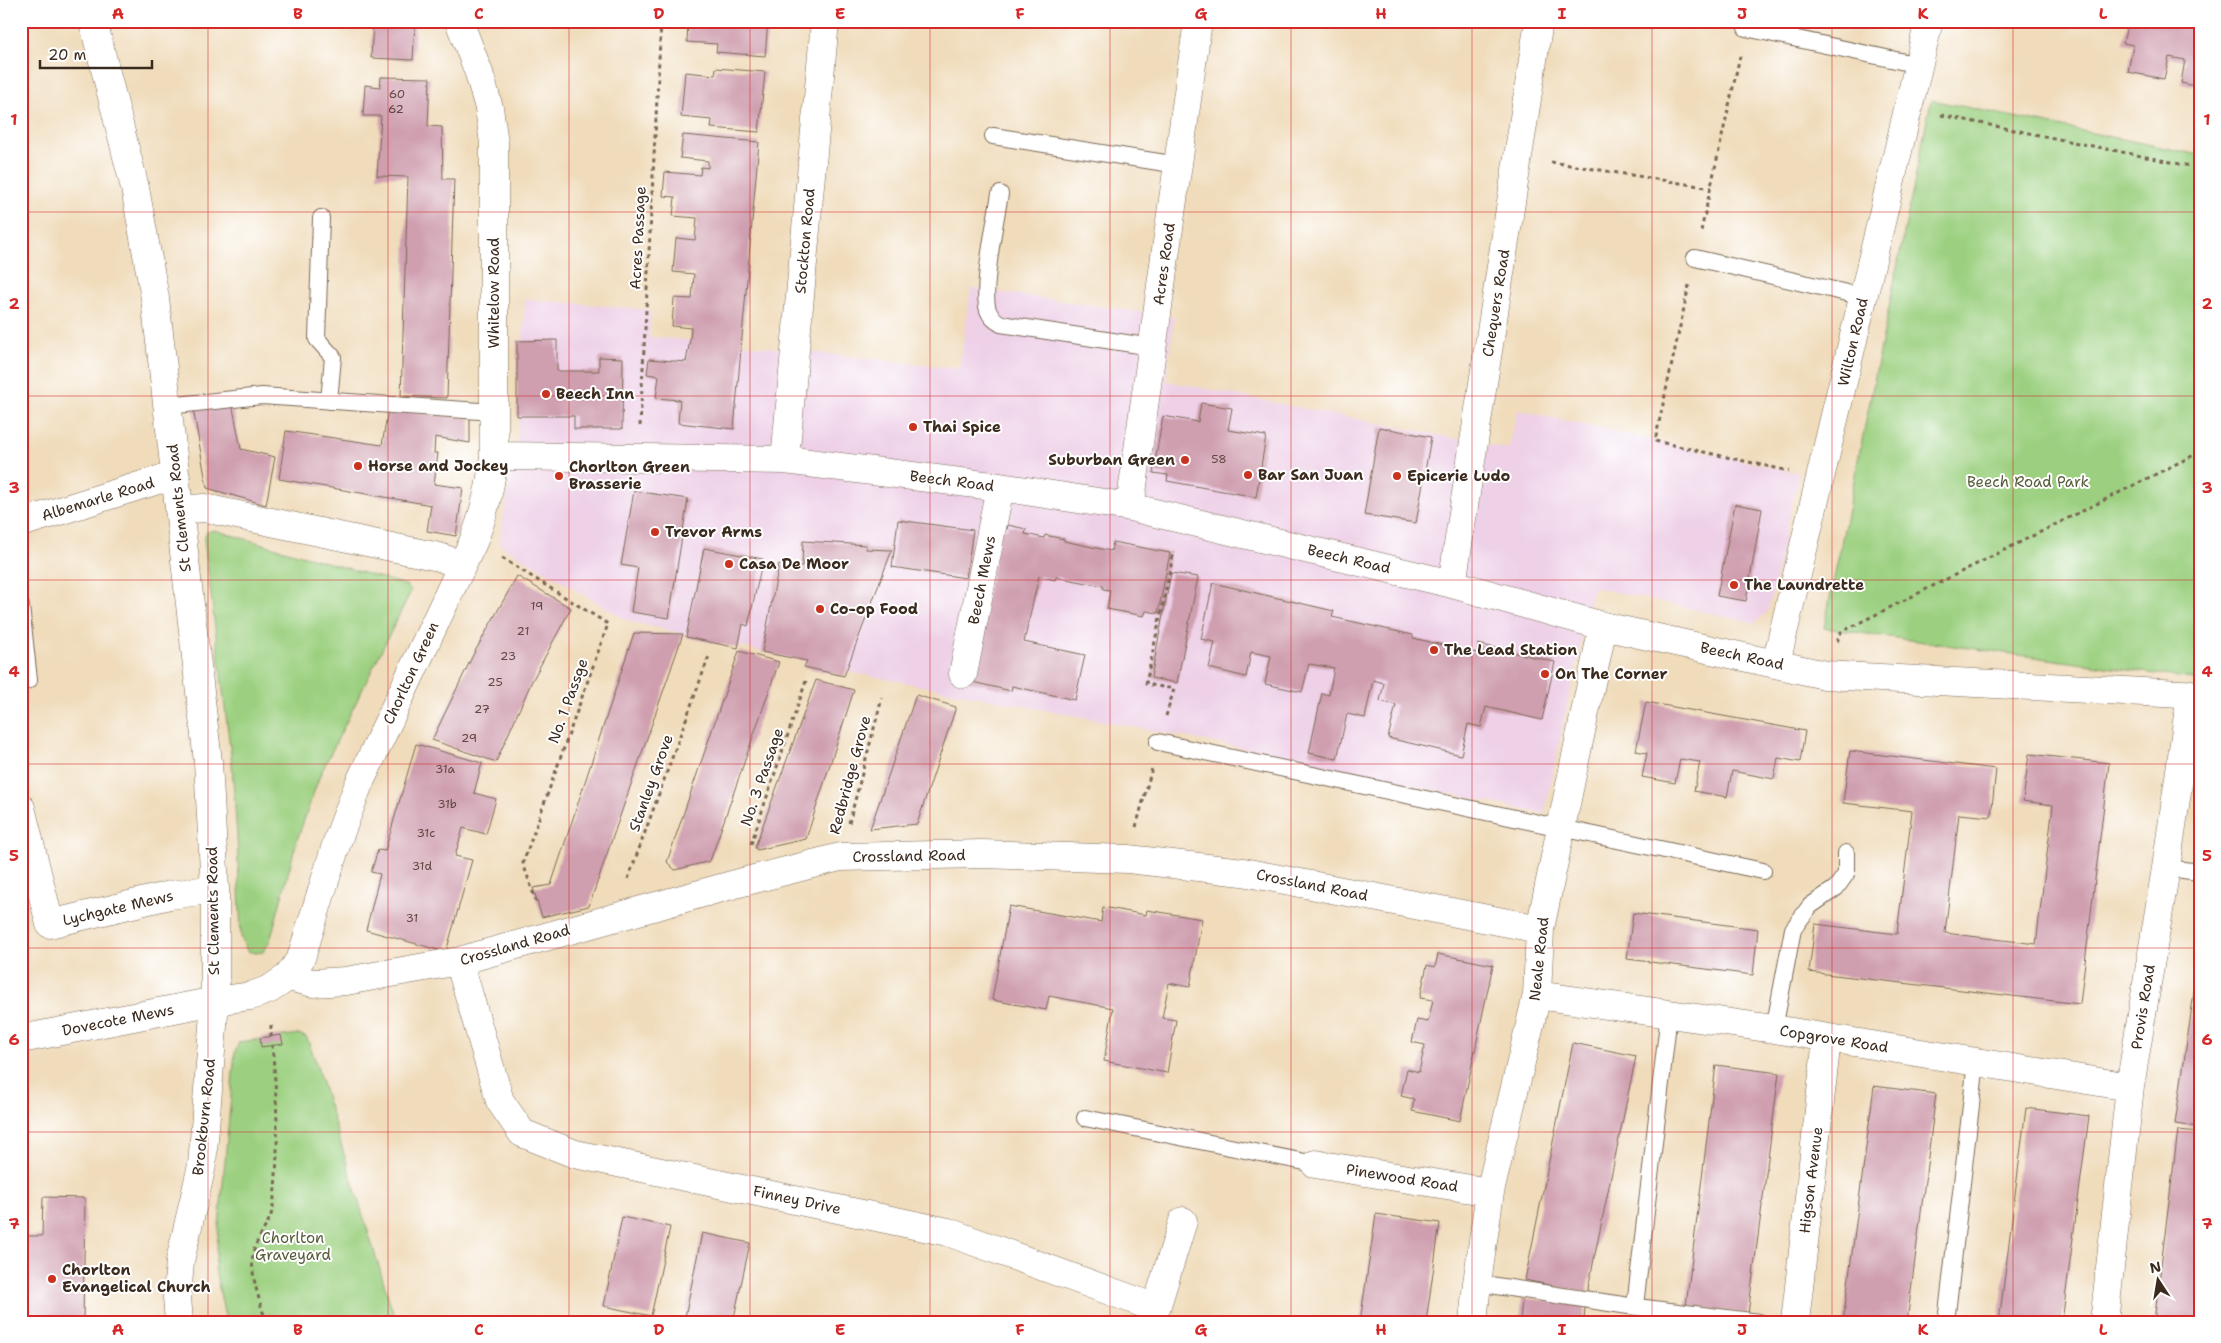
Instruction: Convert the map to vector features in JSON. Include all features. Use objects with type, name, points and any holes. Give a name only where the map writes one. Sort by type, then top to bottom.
[{"type":"street","name":"St Clements Road","points":[[93,21],[135,188],[155,298],[208,762],[215,889],[215,1001]]},
{"type":"street","name":"Whitelow Road","points":[[458,21],[479,73],[489,108],[494,143],[494,456],[486,508],[462,565]]},
{"type":"street","name":"Stockton Road","points":[[785,460],[824,21]]},
{"type":"street","name":"Acres Road","points":[[1130,507],[1198,21]]},
{"type":"street","name":"Chequers Road","points":[[1452,584],[1539,21]]},
{"type":"street","name":"Wilton Road","points":[[1776,663],[1929,21]]},
{"type":"street","name":"Beech Road","points":[[494,456],[785,460],[1000,486],[1130,507],[1452,584],[1603,626],[1825,675],[2196,695]]},
{"type":"street","name":"Albemarle Road","points":[[21,522],[158,480],[176,478]]},
{"type":"street","name":"Beech Mews","points":[[963,674],[1000,486]]},
{"type":"street","points":[[179,510],[204,508],[439,557],[462,565]]},
{"type":"street","name":"Chorlton Green","points":[[215,1001],[251,996],[270,989],[288,977],[301,958],[336,842],[358,786],[462,565]]},
{"type":"street","name":"Neale Road","points":[[1473,1322],[1476,1283],[1490,1192],[1537,995],[1540,929],[1603,626]]},
{"type":"street","name":"Provis Road","points":[[2104,1322],[2130,1087],[2196,695]]},
{"type":"street","name":"Lychgate Mews","points":[[21,808],[50,924],[170,895],[215,889]]},
{"type":"street","name":"Crossland Road","points":[[288,977],[314,983],[346,981],[459,961],[738,883],[840,857],[984,854],[1128,859],[1243,872],[1540,929]]},
{"type":"street","name":"Finney Drive","points":[[459,961],[500,1101],[522,1133],[575,1154],[948,1232],[1156,1308],[1183,1221]]},
{"type":"street","name":"Copgrove Road","points":[[1537,995],[1774,1029],[2130,1087]]},
{"type":"street","name":"Dovecote Mews","points":[[21,1039],[215,1001]]},
{"type":"street","name":"Brookburn Road","points":[[179,1322],[180,1261],[202,1166],[215,1001]]},
{"type":"street","name":"Higson Avenue","points":[[1795,1322],[1827,1039]]},
{"type":"street","name":"Pinewood Road","points":[[1315,1164],[1490,1192]]},
{"type":"lane","points":[[1746,28],[1919,65]]},
{"type":"lane","points":[[993,136],[1178,165]]},
{"type":"lane","points":[[1000,194],[986,288],[987,308],[992,318],[1001,324],[1152,347]]},
{"type":"lane","points":[[321,218],[317,339],[333,357],[329,401]]},
{"type":"lane","points":[[1695,258],[1864,297]]},
{"type":"lane","points":[[168,406],[262,396],[494,412]]},
{"type":"lane","points":[[21,606],[29,680],[21,683]]},
{"type":"lane","points":[[1158,742],[1763,871]]},
{"type":"lane","points":[[1774,1029],[1793,929],[1810,906],[1836,888],[1846,874],[1846,853]]},
{"type":"lane","points":[[2166,868],[2200,872]]},
{"type":"lane","points":[[1630,1311],[1669,1014]]},
{"type":"lane","points":[[1946,1322],[1976,1062]]},
{"type":"lane","points":[[1085,1118],[1315,1164]]},
{"type":"lane","points":[[1476,1283],[1630,1311],[1759,1322]]},
{"type":"path","name":"Acres Passage","points":[[639,457],[661,21]]},
{"type":"path","points":[[1746,28],[1655,441],[1820,478]]},
{"type":"path","points":[[1908,109],[2200,168]]},
{"type":"path","points":[[1518,157],[1711,188]]},
{"type":"path","points":[[1825,675],[1841,632],[2200,452]]},
{"type":"path","points":[[1128,859],[1158,742],[1174,689],[1146,684],[1181,519]]},
{"type":"path","name":"No. 1 Passge","points":[[474,540],[608,624],[523,863],[547,936]]},
{"type":"path","name":"Stanley Grove","points":[[615,917],[709,656]]},
{"type":"path","name":"No. 3 Passage","points":[[738,883],[807,678]]},
{"type":"path","name":"Redbridge Grove","points":[[840,857],[882,698]]},
{"type":"path","points":[[266,1322],[256,1288],[253,1254],[270,1222],[273,1207],[276,1156],[272,1045]]},
{"type":"shaded area","points":[[971,288],[1174,317],[1166,381],[1508,449],[1518,410],[1799,473],[1768,611],[1755,623],[1593,587],[1544,814],[1237,747],[855,673],[628,621],[499,544],[518,432],[525,299],[651,310],[649,337],[740,344],[959,369]]},
{"type":"green space","name":"Beech Road Park","points":[[1931,100],[2200,155],[2200,680],[1824,628]]},
{"type":"green space","points":[[214,530],[406,585],[411,591],[320,775],[297,840],[270,941],[263,952],[256,953],[247,951],[241,937],[232,764],[204,539],[207,532]]},
{"type":"green space","name":"Chorlton Graveyard","points":[[299,1034],[307,1038],[314,1057],[396,1322],[226,1322],[215,1269],[235,1052],[239,1042]]},
{"type":"building","points":[[373,21],[415,21],[413,60],[371,58]]},
{"type":"building","points":[[688,21],[768,21],[765,56],[716,52],[717,44],[687,42]]},
{"type":"building","points":[[2128,21],[2200,21],[2200,87],[2181,83],[2185,60],[2169,57],[2164,79],[2128,72],[2133,45],[2123,43]]},
{"type":"building","points":[[716,68],[765,72],[759,132],[711,128],[712,120],[681,117],[685,72],[715,75]]},
{"type":"building","points":[[381,77],[430,78],[428,126],[442,127],[443,179],[454,179],[447,398],[401,396],[408,177],[377,176],[381,116],[363,116],[365,85],[380,87]]},
{"type":"building","points":[[683,135],[759,142],[734,429],[678,423],[680,400],[656,398],[659,376],[647,374],[649,359],[686,362],[690,340],[691,328],[672,326],[674,298],[692,299],[694,274],[673,272],[676,238],[695,240],[697,218],[673,216],[675,197],[663,196],[665,172],[700,175],[701,167],[708,168],[708,161],[680,158]]},
{"type":"building","points":[[557,340],[557,371],[599,371],[599,357],[623,358],[622,429],[574,429],[574,416],[517,416],[517,341]]},
{"type":"building","points":[[232,403],[241,449],[275,457],[266,505],[207,488],[193,408]]},
{"type":"building","points":[[1201,403],[1232,408],[1228,430],[1266,436],[1256,497],[1167,481],[1168,475],[1153,473],[1163,416],[1198,422]]},
{"type":"building","name":"Horse and Jockey","points":[[388,410],[470,418],[470,443],[435,437],[434,453],[438,453],[434,484],[463,488],[456,536],[427,531],[431,505],[279,479],[286,431],[382,445]]},
{"type":"building","name":"Epicerie Ludo","points":[[1379,427],[1431,437],[1416,523],[1364,515]]},
{"type":"building","name":"Trevor Arms","points":[[634,491],[688,499],[669,618],[631,612],[638,568],[621,565]]},
{"type":"building","points":[[1735,504],[1762,509],[1746,601],[1717,596]]},
{"type":"building","points":[[898,520],[973,530],[966,578],[892,567]]},
{"type":"building","points":[[1008,525],[1026,529],[1025,534],[1044,538],[1045,535],[1111,551],[1113,542],[1170,553],[1158,613],[1146,611],[1144,616],[1107,609],[1110,590],[1103,589],[1103,586],[1056,577],[1055,580],[1039,576],[1024,642],[1085,655],[1075,700],[1012,686],[1011,691],[968,681],[1002,528],[1007,529]]},
{"type":"building","name":"Co-op Food","points":[[803,541],[866,545],[866,549],[892,550],[844,676],[804,667],[807,661],[762,652],[779,564],[802,566]]},
{"type":"building","points":[[704,548],[763,559],[748,626],[743,624],[738,648],[686,637]]},
{"type":"building","points":[[1171,573],[1198,577],[1177,683],[1151,678]]},
{"type":"building","points":[[517,576],[571,608],[531,683],[496,762],[432,740],[473,655]]},
{"type":"building","points":[[1213,583],[1334,611],[1332,617],[1413,635],[1413,638],[1477,653],[1478,644],[1555,662],[1542,720],[1486,707],[1481,727],[1468,724],[1461,755],[1388,738],[1396,705],[1380,701],[1384,683],[1373,680],[1365,718],[1347,714],[1337,759],[1309,753],[1322,693],[1329,695],[1334,668],[1309,664],[1302,692],[1265,684],[1271,656],[1251,652],[1246,677],[1209,668],[1215,642],[1201,639]]},
{"type":"building","points":[[634,633],[683,634],[589,906],[542,917],[533,888],[551,885]]},
{"type":"building","points":[[739,651],[779,662],[710,861],[675,870],[667,862]]},
{"type":"building","points":[[816,680],[854,690],[806,839],[757,850],[755,847]]},
{"type":"building","points":[[916,695],[956,707],[917,824],[870,829]]},
{"type":"building","points":[[1646,702],[1805,731],[1800,762],[1778,758],[1774,779],[1732,771],[1727,797],[1694,791],[1700,762],[1680,759],[1675,783],[1642,777],[1647,753],[1636,751]]},
{"type":"building","points":[[416,744],[482,763],[474,793],[496,799],[486,834],[463,828],[455,856],[472,860],[446,952],[366,930],[380,874],[371,872],[378,850],[385,851]]},
{"type":"building","points":[[1850,751],[1996,769],[1991,817],[1959,814],[1945,933],[2036,944],[2053,805],[2023,801],[2029,754],[2109,763],[2080,1004],[1809,972],[1815,924],[1897,934],[1912,811],[1843,803]]},
{"type":"building","points":[[1009,906],[1101,922],[1103,907],[1146,915],[1147,910],[1202,919],[1190,987],[1169,983],[1162,1018],[1176,1020],[1167,1073],[1104,1061],[1113,1008],[1049,996],[1046,1010],[992,1000]]},
{"type":"building","points":[[1633,913],[1758,929],[1753,975],[1627,959]]},
{"type":"building","points":[[1438,954],[1493,965],[1460,1121],[1412,1111],[1414,1099],[1401,1096],[1407,1069],[1419,1072],[1425,1045],[1412,1042],[1417,1020],[1428,1022],[1433,1000],[1420,998],[1427,965],[1435,967]]},
{"type":"building","points":[[2200,958],[2200,1127],[2175,1124]]},
{"type":"building","points":[[281,1035],[283,1044],[261,1047],[260,1038]]},
{"type":"building","points":[[1573,1043],[1636,1056],[1587,1293],[1525,1280]]},
{"type":"building","points":[[1716,1065],[1779,1073],[1748,1314],[1686,1306]]},
{"type":"building","points":[[1874,1086],[1936,1094],[1907,1322],[1843,1322]]},
{"type":"building","points":[[2026,1108],[2089,1116],[2062,1322],[1999,1322]]},
{"type":"building","points":[[2178,1130],[2200,1132],[2200,1322],[2154,1322]]},
{"type":"building","name":"Chorlton Evangelical Church","points":[[43,1197],[85,1198],[83,1322],[21,1322],[21,1236],[42,1236]]},
{"type":"building","points":[[1376,1214],[1440,1223],[1426,1322],[1360,1322]]},
{"type":"building","points":[[622,1217],[670,1227],[651,1316],[604,1306]]},
{"type":"building","points":[[702,1233],[750,1243],[733,1322],[684,1322]]},
{"type":"building","points":[[1522,1298],[1585,1305],[1584,1322],[1520,1322]]},
{"type":"place","name":"Beech Inn","points":[[546,394]]},
{"type":"place","name":"Thai Spice","points":[[913,427]]},
{"type":"place","name":"Suburban Green","points":[[1185,460]]},
{"type":"place","name":"Horse and Jockey","points":[[358,466]]},
{"type":"place","name":"Bar San Juan","points":[[1248,475]]},
{"type":"place","name":"Chorlton Green Brasserie","points":[[559,476]]},
{"type":"place","name":"Epicerie Ludo","points":[[1397,476]]},
{"type":"place","name":"Trevor Arms","points":[[655,532]]},
{"type":"place","name":"Casa De Moor","points":[[729,564]]},
{"type":"place","name":"The Laundrette","points":[[1734,585]]},
{"type":"place","name":"Co-op Food","points":[[820,609]]},
{"type":"place","name":"The Lead Station","points":[[1434,650]]},
{"type":"place","name":"On The Corner","points":[[1545,674]]},
{"type":"place","name":"Chorlton Evangelical Church","points":[[52,1279]]}]
